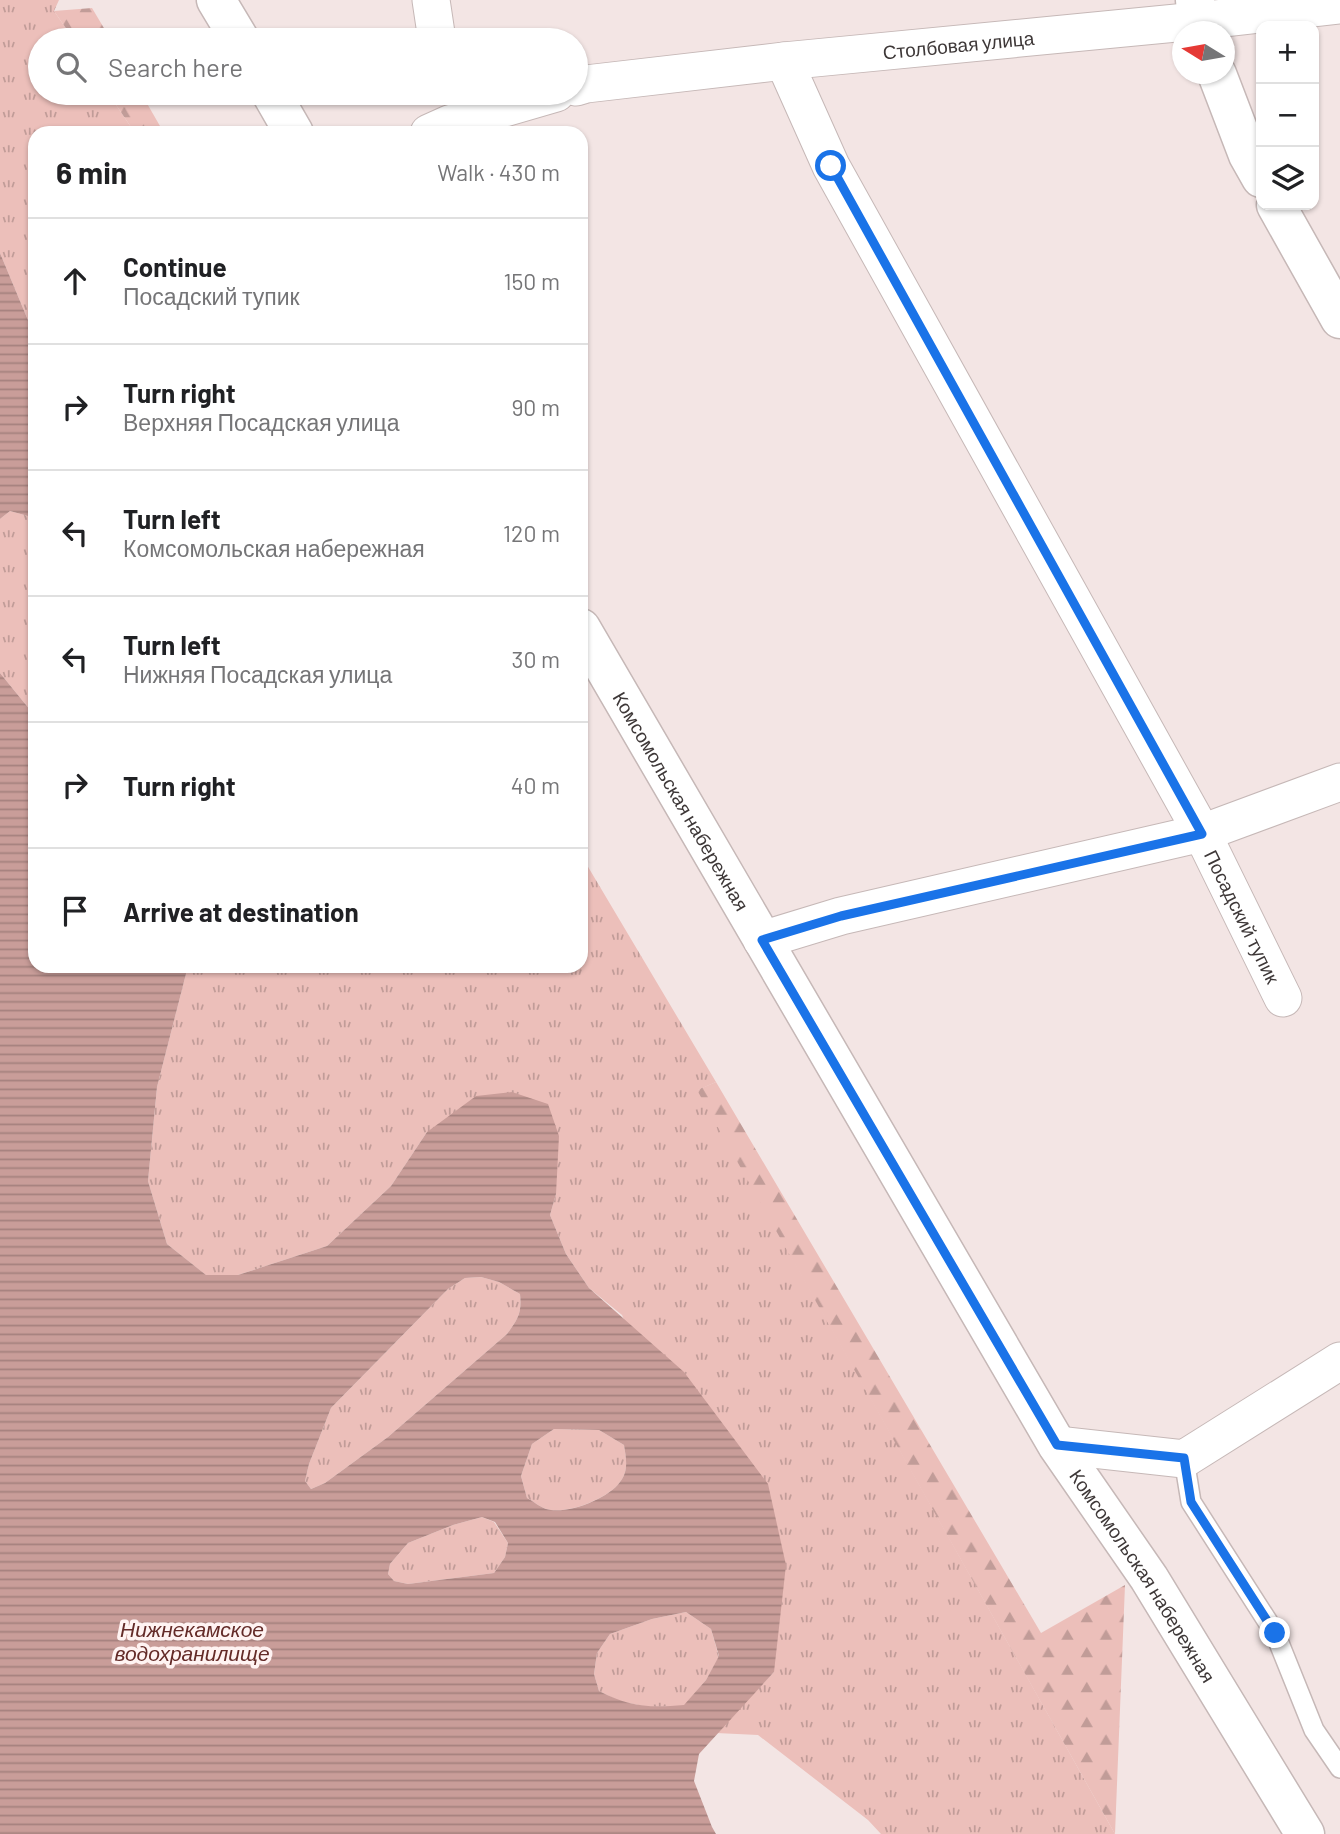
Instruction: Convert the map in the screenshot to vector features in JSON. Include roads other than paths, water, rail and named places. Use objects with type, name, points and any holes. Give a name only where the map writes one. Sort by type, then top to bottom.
[{"type":"street","points":[[216,0],[233,28]]},
{"type":"street","points":[[431,0],[435,28]]},
{"type":"street","name":"Столбовая улица","points":[[588,84],[784,61],[1340,5]]},
{"type":"street","name":"Посадский тупик","points":[[784,61],[831,166],[1202,834],[1283,998]]},
{"type":"street","points":[[1221,84],[1256,169]]},
{"type":"street","points":[[278,105],[290,126]]},
{"type":"street","points":[[441,116],[496,105]]},
{"type":"street","points":[[1279,210],[1340,319]]},
{"type":"street","name":"Комсомольская набережная","points":[[588,640],[1057,1445],[1149,1578],[1305,1834]]},
{"type":"street","points":[[762,940],[841,916],[1202,834],[1340,782]]},
{"type":"street","points":[[1057,1445],[1184,1458],[1340,1361]]},
{"type":"lane","points":[[1184,1458],[1191,1502],[1275,1633],[1314,1730],[1340,1768]]},
{"type":"water","points":[[0,253],[28,320],[28,516],[10,511],[0,519]]},
{"type":"water","name":"Нижнекамское водохранилище","points":[[0,673],[28,707],[28,973],[186,973],[157,1087],[148,1181],[167,1244],[206,1275],[238,1275],[327,1246],[391,1186],[427,1132],[476,1096],[512,1092],[548,1104],[559,1136],[556,1194],[550,1215],[566,1254],[589,1288],[684,1372],[768,1484],[786,1565],[774,1672],[699,1754],[694,1781],[716,1834],[0,1834]],"holes":[[[481,1277],[499,1282],[520,1294],[518,1316],[507,1334],[388,1437],[325,1483],[311,1489],[305,1481],[309,1464],[331,1408],[448,1289],[465,1278]],[[554,1429],[599,1430],[624,1445],[626,1464],[620,1482],[597,1500],[565,1510],[546,1509],[527,1498],[521,1476],[532,1444]],[[482,1517],[495,1522],[508,1543],[505,1557],[494,1573],[408,1584],[394,1581],[388,1574],[390,1564],[408,1543]],[[686,1612],[711,1629],[719,1656],[706,1680],[684,1705],[640,1705],[599,1691],[594,1674],[597,1653],[610,1634],[652,1619]]]}]
